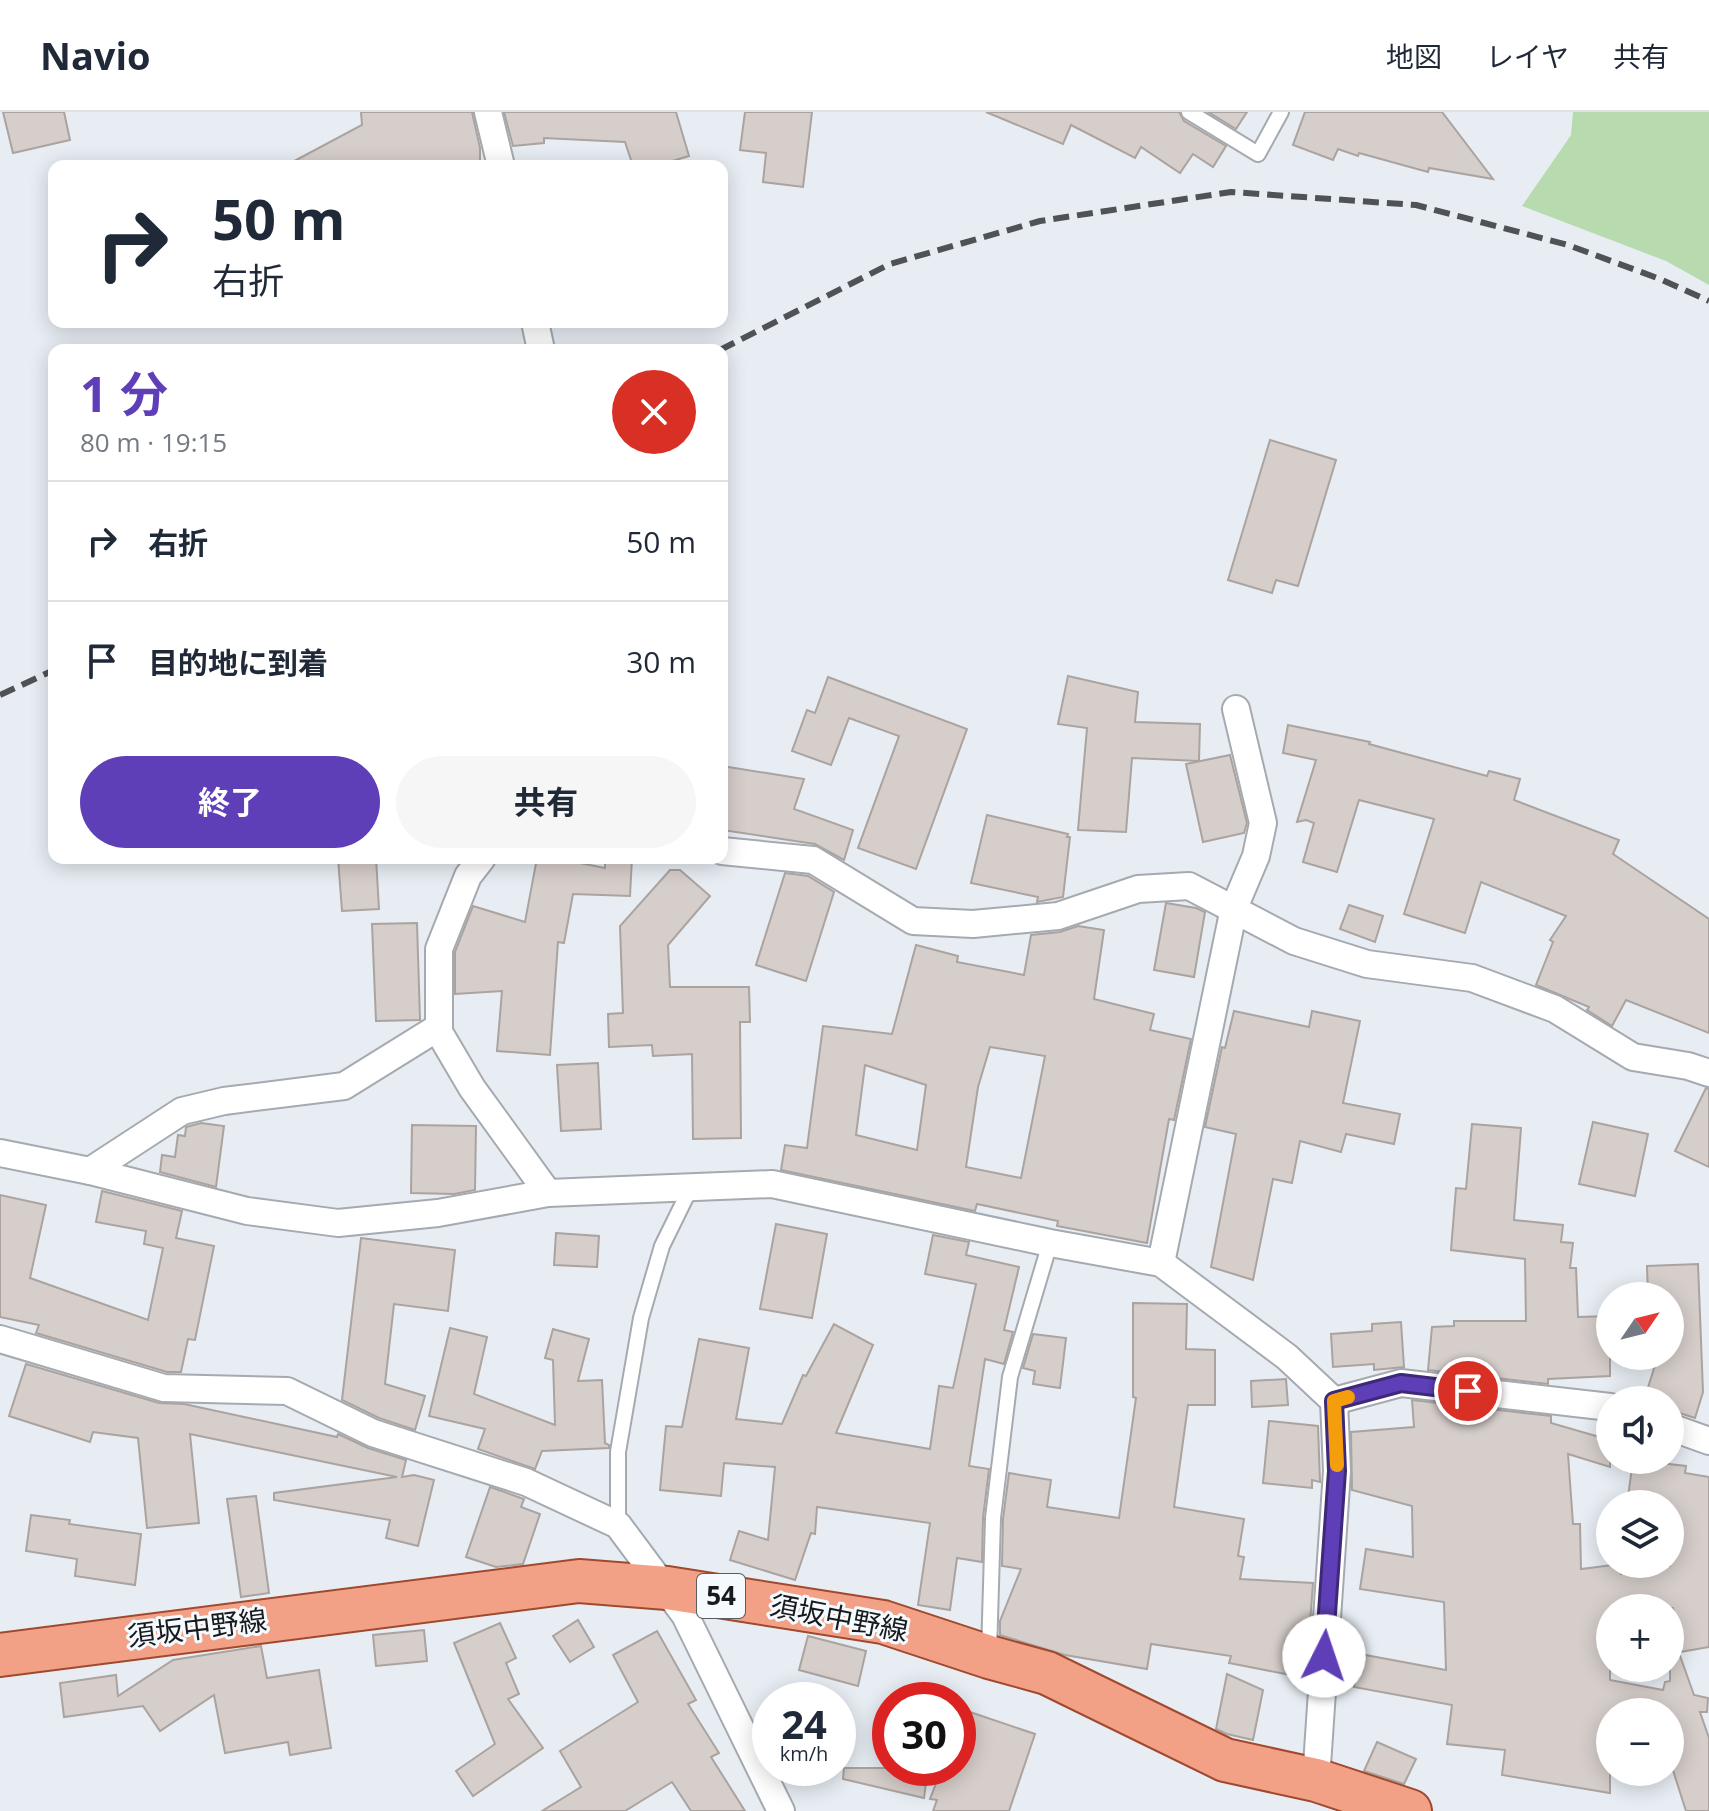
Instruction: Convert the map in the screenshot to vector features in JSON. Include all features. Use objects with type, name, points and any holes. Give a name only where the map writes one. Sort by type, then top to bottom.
[{"type":"main road","name":"須坂中野線","points":[[0,1655],[579,1581],[667,1588],[883,1622],[1047,1673],[1225,1760],[1410,1811]]},
{"type":"street","points":[[488,112],[500,160]]},
{"type":"street","points":[[1161,1263],[1234,908],[1256,856],[1263,823],[1236,709]]},
{"type":"street","points":[[728,852],[813,860],[913,921],[973,924],[1058,916],[1138,889],[1189,886],[1294,941],[1367,964],[1472,978],[1555,1009],[1633,1057],[1688,1066],[1709,1073]]},
{"type":"street","points":[[477,864],[468,876],[439,949],[439,1032],[472,1088],[548,1193]]},
{"type":"street","points":[[90,1171],[182,1111],[224,1101],[344,1086],[439,1027]]},
{"type":"street","points":[[0,1153],[90,1171],[247,1211],[338,1223],[438,1213],[548,1193],[772,1184],[1050,1243],[1161,1263],[1287,1357],[1334,1401],[1337,1471],[1336,1793]]},
{"type":"street","points":[[0,1339],[164,1388],[287,1391],[373,1433],[526,1482],[618,1525],[685,1615],[781,1811]]},
{"type":"street","points":[[1334,1401],[1401,1383],[1596,1405]]},
{"type":"street","points":[[1684,1432],[1709,1441]]},
{"type":"lane","points":[[1189,112],[1258,154],[1281,112]]},
{"type":"lane","points":[[618,1525],[618,1452],[641,1318],[662,1246],[690,1189]]},
{"type":"lane","points":[[989,1657],[993,1518],[1010,1377],[1050,1243]]},
{"type":"green space","points":[[1573,112],[1709,112],[1709,285],[1666,261],[1522,206],[1571,135]]},
{"type":"building","points":[[3,112],[64,112],[70,140],[13,153]]},
{"type":"building","points":[[361,112],[472,112],[480,160],[296,160],[362,125]]},
{"type":"building","points":[[504,112],[676,112],[689,156],[676,160],[631,160],[625,142],[544,138],[544,143],[513,146]]},
{"type":"building","points":[[745,112],[812,112],[803,187],[763,182],[766,153],[740,150]]},
{"type":"building","points":[[986,112],[1179,112],[1184,121],[1226,146],[1213,167],[1193,154],[1180,173],[1141,147],[1135,158],[1071,125],[1063,144]]},
{"type":"building","points":[[1208,112],[1247,112],[1236,129]]},
{"type":"building","points":[[1305,112],[1442,112],[1493,179],[1429,168],[1428,172],[1338,149],[1333,160],[1293,145]]},
{"type":"building","points":[[1270,440],[1336,460],[1298,586],[1276,580],[1272,593],[1228,580]]},
{"type":"building","points":[[1068,676],[1138,692],[1135,722],[1200,724],[1199,761],[1132,758],[1126,832],[1078,830],[1087,728],[1058,724]]},
{"type":"building","points":[[828,677],[967,729],[916,869],[858,848],[899,736],[849,718],[831,765],[792,751],[807,710],[815,713]]},
{"type":"building","points":[[1288,725],[1370,742],[1487,776],[1489,771],[1520,779],[1514,800],[1619,840],[1613,854],[1709,919],[1709,1033],[1626,1000],[1612,1026],[1587,1010],[1589,1007],[1536,985],[1553,942],[1550,940],[1566,916],[1481,882],[1465,933],[1404,914],[1434,819],[1359,800],[1337,872],[1303,862],[1314,823],[1306,820],[1297,822],[1316,760],[1283,753]]},
{"type":"building","points":[[1230,755],[1247,823],[1244,833],[1203,842],[1186,764]]},
{"type":"building","points":[[728,767],[804,779],[794,809],[853,830],[844,860],[815,844],[728,831]]},
{"type":"building","points":[[987,815],[1068,834],[1063,897],[1037,902],[1038,897],[971,883]]},
{"type":"building","points":[[338,864],[376,864],[379,909],[342,911]]},
{"type":"building","points":[[536,864],[585,864],[605,868],[605,864],[632,864],[630,896],[573,894],[564,943],[558,942],[550,1055],[497,1051],[502,991],[455,994],[455,952],[473,906],[525,922]]},
{"type":"building","points":[[670,870],[680,870],[710,896],[668,945],[670,987],[749,987],[750,1022],[740,1022],[741,1138],[693,1139],[692,1054],[653,1056],[652,1045],[609,1047],[608,1014],[623,1013],[620,926]]},
{"type":"building","points":[[785,873],[808,876],[834,892],[806,981],[756,965]]},
{"type":"building","points":[[1166,903],[1205,912],[1194,977],[1154,970]]},
{"type":"building","points":[[1349,905],[1383,916],[1375,942],[1340,929]]},
{"type":"building","points":[[417,923],[420,1020],[376,1021],[372,924]]},
{"type":"building","points":[[1078,926],[1104,930],[1094,999],[1154,1014],[1150,1030],[1191,1039],[1174,1120],[1169,1119],[1147,1243],[1057,1226],[1058,1221],[977,1204],[975,1211],[781,1170],[785,1145],[807,1148],[823,1026],[892,1034],[916,945],[958,956],[957,962],[1024,975],[1031,935],[1060,932]],"holes":[[[990,1047],[1045,1056],[1021,1178],[966,1167],[978,1087]],[[865,1065],[926,1085],[917,1150],[856,1135]]]},
{"type":"building","points":[[1234,1011],[1309,1027],[1312,1011],[1360,1021],[1343,1103],[1400,1114],[1394,1144],[1346,1134],[1341,1152],[1300,1141],[1292,1183],[1273,1179],[1253,1280],[1211,1267],[1236,1134],[1205,1127],[1222,1047],[1225,1048]]},
{"type":"building","points":[[598,1063],[601,1129],[561,1131],[557,1065]]},
{"type":"building","points":[[1706,1088],[1709,1089],[1709,1167],[1675,1151]]},
{"type":"building","points":[[1593,1122],[1648,1134],[1635,1196],[1579,1184]]},
{"type":"building","points":[[201,1123],[224,1126],[216,1187],[160,1172],[162,1155],[175,1157],[178,1135],[185,1136],[186,1127]]},
{"type":"building","points":[[1472,1124],[1521,1128],[1514,1220],[1563,1225],[1561,1242],[1573,1243],[1570,1268],[1576,1268],[1578,1317],[1596,1316],[1596,1370],[1610,1370],[1610,1376],[1548,1379],[1548,1384],[1428,1370],[1432,1327],[1454,1326],[1454,1321],[1526,1321],[1525,1259],[1451,1250],[1456,1188],[1466,1189]]},
{"type":"building","points":[[412,1125],[476,1126],[475,1190],[454,1194],[411,1193]]},
{"type":"building","points":[[102,1191],[182,1211],[176,1238],[214,1246],[195,1340],[188,1339],[181,1372],[167,1372],[36,1333],[39,1325],[0,1317],[0,1195],[46,1205],[30,1278],[148,1320],[163,1248],[144,1244],[146,1231],[96,1222]]},
{"type":"building","points":[[776,1224],[827,1234],[812,1318],[760,1309]]},
{"type":"building","points":[[556,1233],[599,1236],[597,1267],[554,1265]]},
{"type":"building","points":[[933,1235],[969,1242],[966,1255],[1019,1267],[1004,1330],[1013,1332],[1004,1364],[985,1359],[969,1466],[989,1469],[982,1562],[957,1558],[950,1610],[918,1605],[930,1523],[817,1507],[815,1534],[811,1533],[795,1580],[730,1560],[739,1531],[768,1540],[775,1467],[724,1463],[721,1496],[660,1490],[666,1426],[682,1427],[699,1339],[749,1348],[736,1419],[782,1424],[803,1375],[806,1376],[834,1324],[873,1345],[836,1433],[930,1449],[939,1386],[953,1388],[976,1284],[925,1274]]},
{"type":"building","points":[[361,1238],[455,1250],[448,1311],[394,1304],[385,1384],[425,1396],[415,1430],[379,1418],[342,1400]]},
{"type":"building","points":[[1698,1264],[1703,1392],[1695,1418],[1684,1414],[1684,1386],[1648,1386],[1654,1370],[1684,1370],[1684,1282],[1648,1282],[1647,1266]]},
{"type":"building","points":[[1133,1303],[1187,1304],[1186,1349],[1215,1350],[1215,1405],[1188,1405],[1174,1507],[1244,1519],[1238,1556],[1244,1557],[1240,1579],[1313,1583],[1306,1678],[1229,1663],[1231,1656],[1151,1644],[1147,1669],[1065,1655],[1000,1635],[1000,1621],[1021,1569],[1002,1566],[1003,1519],[1009,1473],[1051,1480],[1047,1507],[1119,1518],[1136,1398],[1133,1397]]},
{"type":"building","points":[[1401,1322],[1404,1367],[1374,1370],[1374,1364],[1333,1367],[1331,1334],[1372,1331],[1372,1324]]},
{"type":"building","points":[[450,1328],[487,1337],[474,1394],[555,1425],[553,1360],[545,1358],[553,1329],[589,1339],[578,1381],[602,1380],[605,1443],[609,1448],[542,1451],[535,1469],[478,1449],[485,1429],[429,1416]]},
{"type":"building","points":[[1033,1334],[1066,1338],[1060,1388],[1033,1384],[1035,1371],[1023,1368]]},
{"type":"building","points":[[26,1364],[159,1403],[184,1404],[337,1437],[338,1434],[406,1460],[402,1477],[414,1475],[434,1480],[418,1546],[386,1538],[390,1520],[274,1500],[274,1493],[397,1477],[190,1434],[199,1523],[147,1528],[138,1438],[93,1432],[90,1442],[9,1416]]},
{"type":"building","points":[[1286,1379],[1288,1405],[1252,1407],[1251,1381]]},
{"type":"building","points":[[1412,1400],[1551,1416],[1551,1423],[1596,1436],[1596,1463],[1568,1454],[1573,1524],[1580,1524],[1581,1569],[1596,1567],[1596,1578],[1684,1578],[1684,1490],[1629,1490],[1631,1474],[1684,1474],[1684,1466],[1685,1473],[1709,1477],[1709,1647],[1684,1651],[1684,1594],[1596,1594],[1596,1682],[1621,1682],[1663,1690],[1665,1682],[1684,1682],[1684,1667],[1694,1695],[1708,1698],[1707,1712],[1700,1712],[1709,1738],[1709,1811],[1686,1811],[1678,1786],[1684,1786],[1684,1698],[1596,1698],[1596,1786],[1610,1786],[1610,1793],[1502,1775],[1505,1750],[1447,1744],[1452,1705],[1354,1687],[1360,1654],[1446,1670],[1444,1602],[1360,1589],[1366,1549],[1413,1557],[1412,1506],[1352,1490],[1351,1432],[1414,1427]]},
{"type":"building","points":[[1269,1421],[1318,1426],[1320,1482],[1312,1480],[1312,1488],[1263,1483]]},
{"type":"building","points":[[490,1487],[524,1499],[521,1507],[540,1514],[523,1564],[496,1567],[466,1557]]},
{"type":"building","points":[[256,1496],[269,1593],[241,1597],[227,1499]]},
{"type":"building","points":[[31,1515],[70,1520],[69,1524],[141,1534],[135,1585],[75,1576],[77,1559],[26,1551]]},
{"type":"building","points":[[578,1620],[594,1647],[570,1662],[553,1636]]},
{"type":"building","points":[[500,1623],[516,1658],[506,1663],[519,1694],[508,1699],[543,1748],[473,1796],[456,1771],[495,1744],[454,1643]]},
{"type":"building","points":[[424,1630],[427,1661],[376,1666],[373,1635]]},
{"type":"building","points":[[657,1631],[696,1700],[688,1704],[719,1753],[711,1757],[745,1811],[691,1811],[672,1782],[625,1811],[542,1811],[581,1787],[560,1751],[638,1702],[613,1655]]},
{"type":"building","points":[[808,1636],[866,1651],[858,1686],[856,1682],[843,1682],[799,1670]]},
{"type":"building","points":[[261,1646],[267,1678],[319,1670],[331,1748],[290,1755],[288,1742],[225,1753],[214,1695],[160,1731],[143,1706],[64,1717],[60,1683],[116,1675],[118,1696],[173,1660]]},
{"type":"building","points":[[1227,1674],[1263,1690],[1253,1740],[1216,1729]]},
{"type":"building","points":[[976,1714],[1035,1734],[1009,1811],[933,1811],[937,1800],[930,1799],[935,1786],[976,1786]]},
{"type":"building","points":[[1377,1742],[1416,1759],[1404,1784],[1364,1771]]},
{"type":"building","points":[[856,1768],[872,1768],[872,1786],[856,1782]]},
{"type":"building","points":[[873,1786],[926,1786],[924,1798]]},
{"type":"railway","points":[[728,346],[890,264],[1040,221],[1231,192],[1416,205],[1568,245],[1709,301]]},
{"type":"railway","points":[[0,695],[48,673]]},
{"type":"slow traffic","points":[[1337,1465],[1334,1401],[1348,1397]]},
{"type":"route","points":[[1324,1656],[1337,1471],[1334,1401],[1401,1383],[1468,1391]]}]
